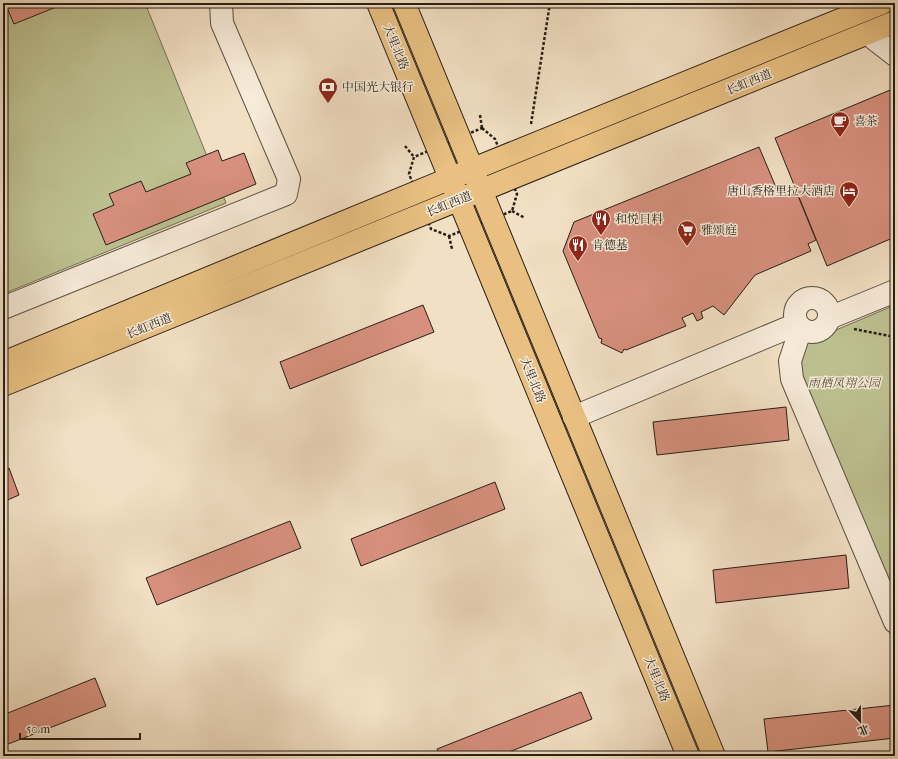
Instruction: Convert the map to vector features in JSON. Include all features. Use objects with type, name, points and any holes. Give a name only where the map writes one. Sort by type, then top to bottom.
[{"type":"main road","name":"大里北路","points":[[378,3],[688,756]]},
{"type":"main road","name":"大里北路","points":[[404,3],[480,192],[714,756]]},
{"type":"main road","name":"长虹西道","points":[[3,362],[472,169],[882,3]]},
{"type":"main road","name":"长虹西道","points":[[3,385],[895,22]]},
{"type":"lane","points":[[3,308],[286,194],[289,180],[222,23],[221,3]]},
{"type":"lane","points":[[868,34],[895,55]]},
{"type":"lane","points":[[828,318],[895,290]]},
{"type":"lane","points":[[814,298],[824,303],[829,312],[828,318],[827,324],[818,331],[812,332],[799,326],[795,319],[796,308],[803,300],[814,298]]},
{"type":"lane","points":[[574,417],[799,326]]},
{"type":"lane","points":[[799,326],[790,361],[792,379],[895,622]]},
{"type":"path","points":[[531,124],[550,3]]},
{"type":"path","points":[[480,115],[482,128]]},
{"type":"path","points":[[404,146],[414,158]]},
{"type":"path","points":[[512,211],[525,218]]},
{"type":"path","points":[[449,236],[452,249]]},
{"type":"path","points":[[851,328],[895,337]]},
{"type":"green space","points":[[3,3],[145,3],[226,203],[3,294]]},
{"type":"green space","name":"雨栖凤翔公园","points":[[895,305],[895,646],[780,363],[784,352]]},
{"type":"building","points":[[5,3],[66,3],[14,24]]},
{"type":"building","name":"唐山香格里拉大酒店","points":[[895,88],[895,237],[827,266],[775,138]]},
{"type":"building","name":"雅颂庭","points":[[759,147],[778,192],[794,186],[816,240],[808,244],[811,251],[755,275],[724,315],[713,306],[701,312],[703,318],[697,321],[693,313],[682,318],[686,326],[626,350],[624,349],[622,353],[601,343],[602,339],[599,338],[563,251],[574,222]]},
{"type":"building","points":[[218,150],[222,161],[244,153],[256,184],[106,245],[93,214],[114,205],[109,194],[141,181],[146,192],[191,174],[186,163]]},
{"type":"building","points":[[423,305],[434,332],[290,389],[280,362]]},
{"type":"building","points":[[786,407],[789,440],[657,455],[653,422]]},
{"type":"building","points":[[9,468],[19,495],[3,502],[3,470]]},
{"type":"building","points":[[495,482],[505,509],[361,566],[351,539]]},
{"type":"building","points":[[290,521],[301,548],[157,605],[146,578]]},
{"type":"building","points":[[846,555],[849,588],[716,603],[713,570]]},
{"type":"building","points":[[95,678],[106,706],[3,746],[3,715]]},
{"type":"building","points":[[581,692],[592,719],[499,756],[440,756],[437,749]]},
{"type":"building","points":[[895,705],[895,738],[768,752],[764,719]]},
{"type":"place","name":"中国光大银行","points":[[328,104]]},
{"type":"place","name":"喜茶","points":[[840,138]]},
{"type":"place","name":"唐山香格里拉大酒店","points":[[849,208]]},
{"type":"place","name":"和悦日料","points":[[601,236]]},
{"type":"place","name":"雅颂庭","points":[[687,247]]},
{"type":"place","name":"肯德基","points":[[578,262]]}]
